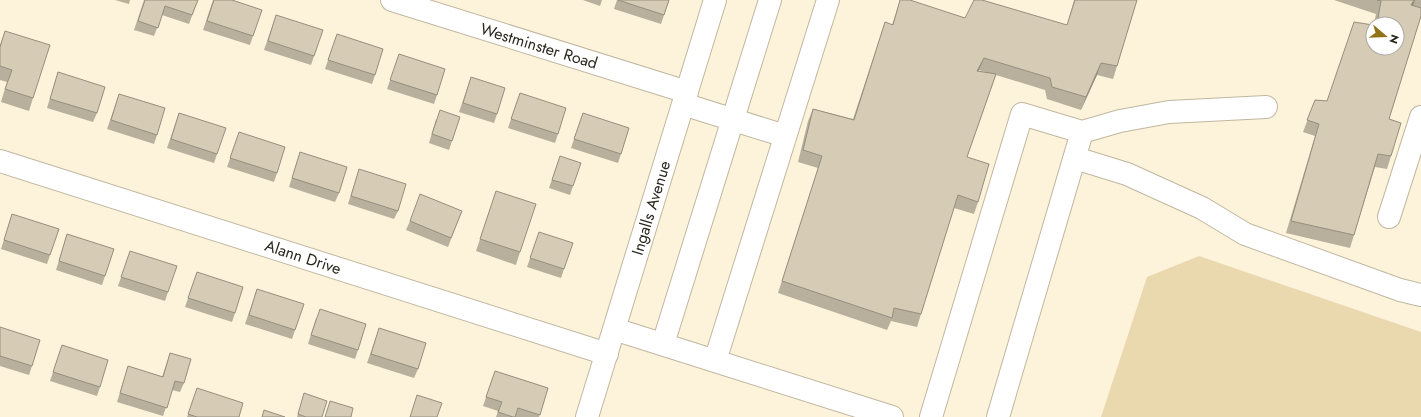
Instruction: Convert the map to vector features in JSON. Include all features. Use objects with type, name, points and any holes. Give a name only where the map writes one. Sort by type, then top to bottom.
[{"type":"street","name":"Westminster Road","points":[[392,0],[685,98],[732,120],[785,136]]},
{"type":"street","name":"Ingalls Avenue","points":[[587,417],[715,0]]},
{"type":"street","points":[[663,344],[770,0]]},
{"type":"street","points":[[715,361],[828,0]]},
{"type":"street","points":[[931,417],[1022,114],[1082,132],[1120,121],[1170,112],[1266,106]]},
{"type":"street","points":[[1389,217],[1421,120]]},
{"type":"street","points":[[998,417],[1082,132]]},
{"type":"street","points":[[1075,158],[1127,174],[1202,208],[1246,234],[1400,290],[1421,295]]},
{"type":"street","name":"Alann Drive","points":[[0,161],[606,354]]},
{"type":"street","points":[[614,329],[892,417]]},
{"type":"shaded area","points":[[1199,256],[1421,332],[1421,417],[1101,417],[1147,277]]},
{"type":"building","points":[[145,0],[198,0],[192,15],[165,6],[158,28],[138,21]]},
{"type":"building","points":[[214,0],[232,0],[262,10],[253,36],[207,21]]},
{"type":"building","points":[[618,0],[669,0],[664,15]]},
{"type":"building","points":[[900,0],[910,0],[965,18],[974,0],[982,0],[1067,25],[1075,0],[1137,0],[1117,66],[1101,63],[1086,97],[1052,87],[1050,78],[984,58],[977,71],[996,74],[967,157],[989,164],[978,202],[958,195],[921,314],[894,308],[892,318],[782,281],[822,156],[803,150],[813,109],[854,120],[885,22],[893,25]]},
{"type":"building","points":[[1377,0],[1414,0],[1411,5],[1421,8],[1421,16],[1389,119],[1401,123],[1391,156],[1378,154],[1354,235],[1291,221],[1319,124],[1307,120],[1315,100],[1327,101],[1354,22],[1365,24],[1365,56],[1405,56],[1405,16],[1378,16],[1381,1]]},
{"type":"building","points":[[276,15],[323,30],[314,56],[268,41]]},
{"type":"building","points":[[5,31],[50,45],[33,98],[5,89],[12,70],[0,66],[0,47]]},
{"type":"building","points":[[337,34],[383,49],[375,75],[328,60]]},
{"type":"building","points":[[399,54],[445,69],[437,95],[390,80]]},
{"type":"building","points":[[58,72],[105,87],[97,113],[50,99]]},
{"type":"building","points":[[471,77],[505,88],[497,114],[463,103]]},
{"type":"building","points":[[520,93],[566,108],[558,134],[511,119]]},
{"type":"building","points":[[119,94],[165,108],[157,135],[111,120]]},
{"type":"building","points":[[440,110],[460,117],[452,141],[432,134]]},
{"type":"building","points":[[179,113],[226,128],[217,154],[171,139]]},
{"type":"building","points":[[583,113],[629,128],[621,154],[574,139]]},
{"type":"building","points":[[239,132],[285,147],[277,173],[230,158]]},
{"type":"building","points":[[300,152],[347,167],[339,193],[292,178]]},
{"type":"building","points":[[560,156],[581,163],[573,186],[552,180]]},
{"type":"building","points":[[359,169],[406,184],[398,211],[351,196]]},
{"type":"building","points":[[496,191],[536,204],[520,252],[480,239]]},
{"type":"building","points":[[420,194],[462,211],[451,238],[410,221]]},
{"type":"building","points":[[12,214],[59,229],[50,255],[4,240]]},
{"type":"building","points":[[539,232],[573,243],[564,269],[530,258]]},
{"type":"building","points":[[67,234],[114,249],[105,276],[59,261]]},
{"type":"building","points":[[130,251],[177,266],[168,292],[121,277]]},
{"type":"building","points":[[197,272],[243,287],[235,313],[188,298]]},
{"type":"building","points":[[257,289],[304,304],[295,330],[249,315]]},
{"type":"building","points":[[320,309],[366,324],[358,350],[311,335]]},
{"type":"building","points":[[0,327],[40,340],[32,366],[0,356]]},
{"type":"building","points":[[379,328],[426,343],[418,369],[371,354]]},
{"type":"building","points":[[62,345],[108,360],[100,387],[53,372]]},
{"type":"building","points":[[170,353],[191,359],[184,383],[175,381],[167,408],[120,393],[128,366],[163,377]]},
{"type":"building","points":[[495,371],[548,388],[540,415],[518,408],[515,417],[498,412],[502,402],[486,397]]},
{"type":"building","points":[[197,388],[243,403],[239,417],[197,417],[188,414]]},
{"type":"building","points":[[304,393],[327,401],[322,417],[306,417],[298,414]]},
{"type":"building","points":[[417,395],[442,403],[437,417],[410,417]]},
{"type":"building","points":[[330,401],[353,408],[351,417],[325,417]]},
{"type":"building","points":[[264,410],[285,417],[262,417]]}]
